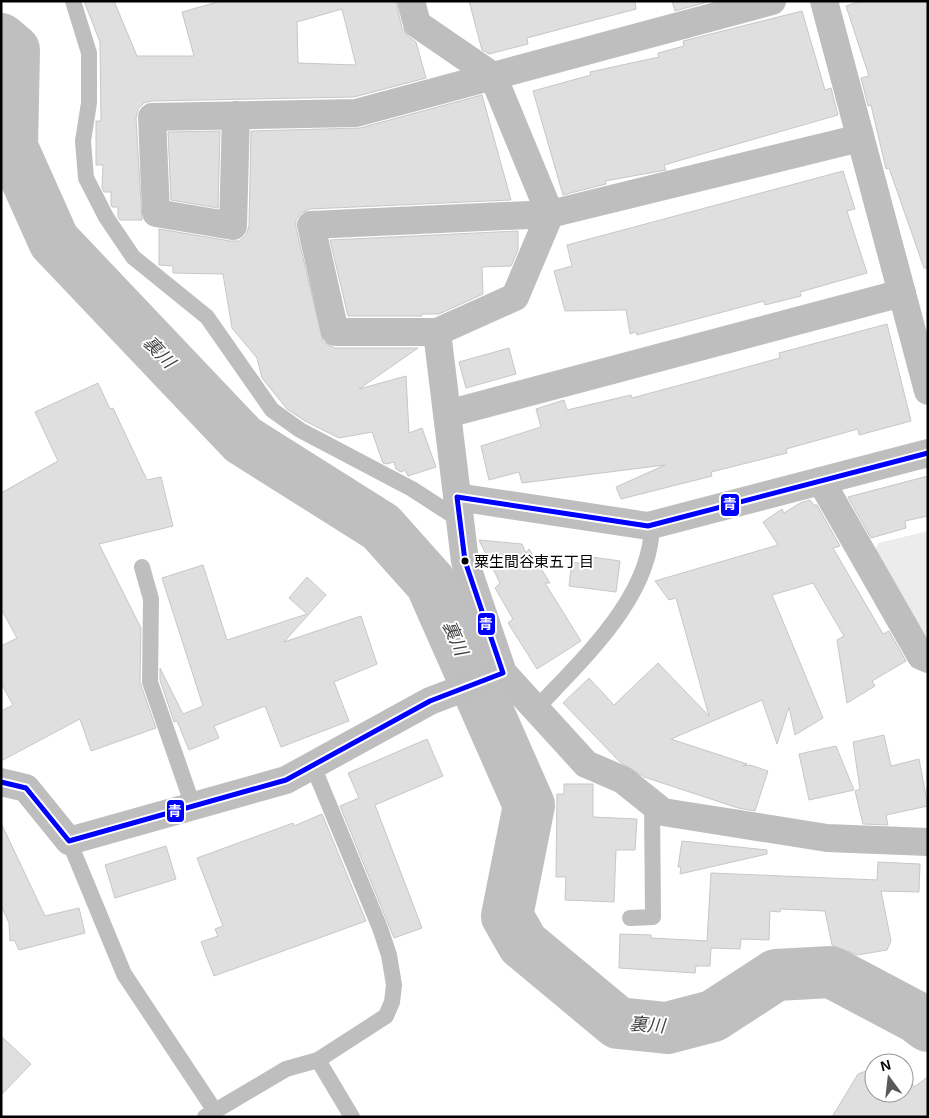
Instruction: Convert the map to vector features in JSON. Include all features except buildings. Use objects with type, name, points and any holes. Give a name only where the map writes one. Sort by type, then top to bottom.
[{"type":"street","points":[[411,1],[417,24],[493,76],[550,214],[515,297],[437,332],[335,332],[311,225],[550,214],[860,138]]},
{"type":"street","points":[[236,115],[233,226],[156,213],[152,117],[236,115],[356,113],[772,1]]},
{"type":"street","points":[[824,1],[928,391]]},
{"type":"street","points":[[447,414],[902,293]]},
{"type":"street","points":[[437,332],[465,561],[503,673],[586,764],[623,780],[663,812],[827,838],[928,842]]},
{"type":"street","points":[[458,508],[648,526],[928,454]]},
{"type":"street","points":[[821,481],[921,656],[928,659]]},
{"type":"street","points":[[1,782],[26,788],[69,841],[286,780],[430,701],[503,673]]},
{"type":"lane","points":[[73,1],[89,53],[89,103],[83,141],[86,178],[106,217],[133,256],[207,317],[272,410],[300,430],[412,489],[458,508]]},
{"type":"lane","points":[[536,709],[598,642],[633,594],[652,541],[652,524]]},
{"type":"lane","points":[[142,567],[151,599],[150,682],[193,806]]},
{"type":"lane","points":[[69,841],[124,974],[210,1114],[286,1069],[318,1060],[386,1016],[392,1002],[394,985],[389,955],[380,928],[313,766]]},
{"type":"lane","points":[[630,918],[653,917],[652,803]]},
{"type":"lane","points":[[318,1060],[352,1117]]},
{"type":"shaded area","points":[[928,531],[928,639],[873,557],[878,543]]},
{"type":"waterway","name":"裏川","points":[[1,39],[14,50],[12,147],[54,241],[243,440],[381,527],[431,583],[529,805],[507,916],[523,944],[618,1023],[667,1028],[713,1016],[776,975],[831,972],[916,1017],[928,1026]]},
{"type":"transit line","name":"青","points":[[1,782],[26,788],[69,841],[286,780],[430,701],[503,673],[465,561],[457,497],[648,526],[928,453]]},
{"type":"place","name":"粟生間谷東五丁目","points":[[465,561]]}]
